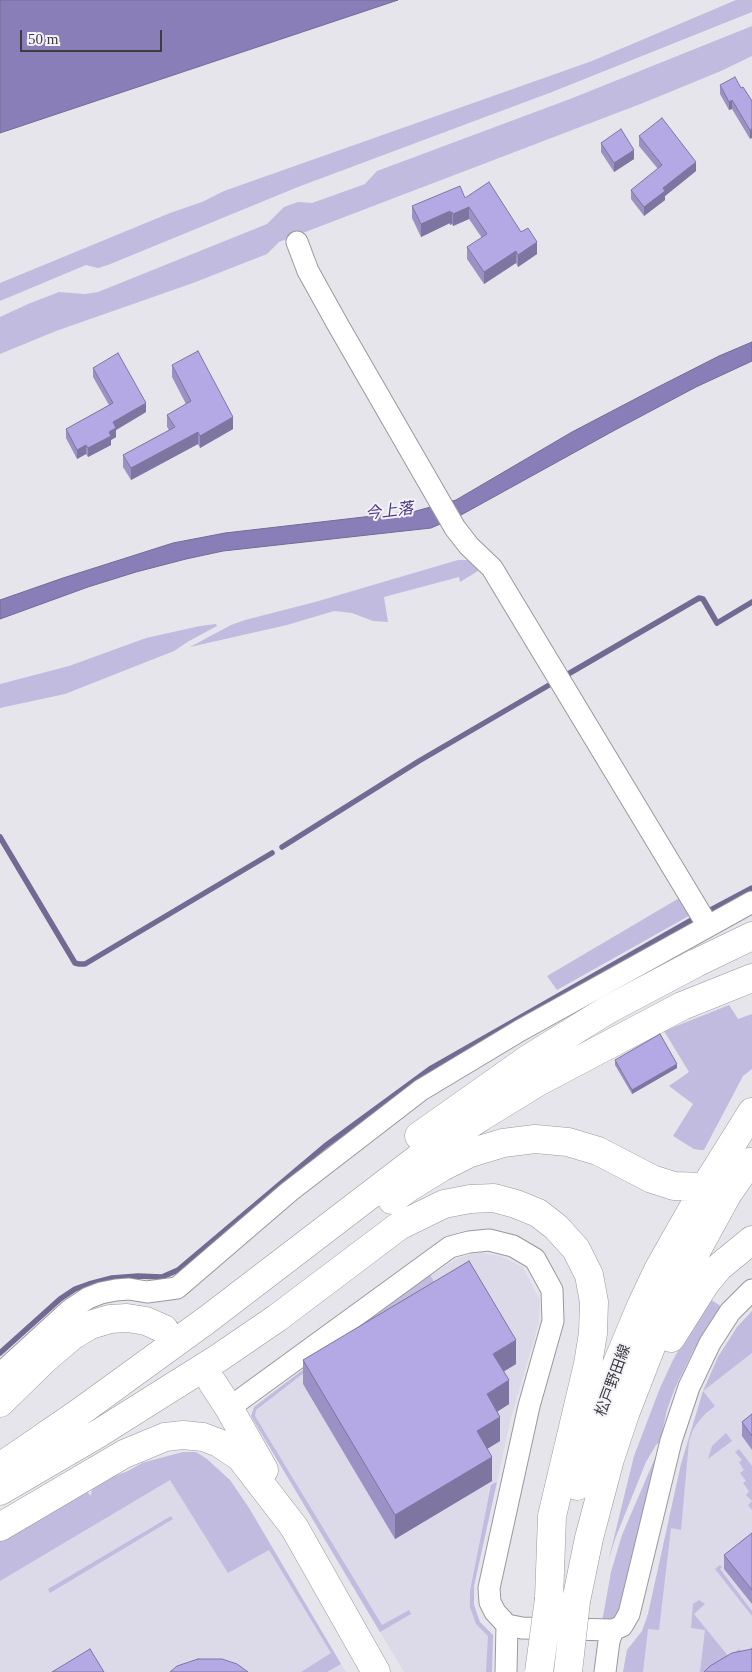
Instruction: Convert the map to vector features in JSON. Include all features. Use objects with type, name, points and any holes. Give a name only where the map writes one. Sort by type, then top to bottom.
[{"type":"main road","points":[[208,1318],[273,1258],[412,1141],[496,1081],[609,1009],[752,936]]},
{"type":"main road","points":[[0,1467],[80,1412],[208,1318],[421,1156],[538,1082],[682,1006],[752,978]]},
{"type":"main road","name":"松戸野田線","points":[[539,1672],[549,1599],[572,1502],[610,1380],[658,1270],[705,1187],[752,1112]]},
{"type":"main road","points":[[0,1490],[265,1298],[408,1188],[442,1167],[470,1153],[503,1143],[535,1139],[568,1142],[598,1151],[652,1179],[674,1186],[705,1187],[727,1179],[751,1159]]},
{"type":"main road","name":"松戸野田線","points":[[568,1672],[576,1602],[591,1530],[610,1459],[625,1414],[651,1347],[687,1268],[728,1195],[751,1159]]},
{"type":"main road","points":[[0,1490],[96,1435],[220,1357],[277,1318],[399,1226],[444,1204],[470,1199],[494,1198],[538,1213],[556,1227],[576,1249],[589,1275],[594,1302],[593,1333],[588,1364],[552,1516],[549,1599]]},
{"type":"main road","points":[[576,1602],[614,1496],[641,1409],[664,1350],[705,1284],[719,1267],[752,1240]]},
{"type":"main road","points":[[0,1403],[44,1359],[72,1336],[90,1325],[110,1319],[127,1318],[146,1321],[164,1330]]},
{"type":"main road","points":[[212,1382],[230,1408],[294,1527],[376,1672]]},
{"type":"main road","points":[[0,1527],[124,1454],[165,1437],[183,1435],[203,1437],[220,1442],[240,1457],[294,1527]]},
{"type":"street","points":[[296,242],[313,279],[455,528],[469,546],[492,568],[703,918]]},
{"type":"street","points":[[0,1374],[70,1310],[88,1298],[116,1290],[129,1289],[147,1292],[177,1288],[290,1190],[421,1090],[703,918],[752,902]]},
{"type":"street","points":[[230,1408],[450,1247],[469,1242],[489,1240],[513,1246],[535,1258],[552,1290],[553,1321],[529,1406],[489,1588],[490,1602],[495,1612],[507,1625],[522,1628],[613,1630],[622,1626],[629,1614],[672,1441],[689,1387],[710,1342],[730,1312],[752,1290]]},
{"type":"street","points":[[506,1672],[507,1625]]},
{"type":"street","points":[[605,1672],[608,1640],[613,1630]]},
{"type":"shaded area","points":[[0,0],[398,0],[0,133]]},
{"type":"shaded area","points":[[736,0],[752,0],[752,12],[552,92],[298,187],[108,265],[98,268],[86,265],[0,301],[0,283],[170,213],[202,202],[224,191],[592,61]]},
{"type":"shaded area","points":[[752,26],[752,56],[721,71],[643,103],[279,242],[267,254],[193,283],[56,331],[0,354],[0,317],[28,304],[59,292],[85,294],[98,292],[267,224],[284,207],[298,202],[312,203],[365,184],[377,171],[570,99]]},
{"type":"shaded area","points":[[752,342],[752,361],[696,387],[461,515],[431,528],[223,551],[136,572],[88,587],[0,619],[0,600],[173,543],[225,533],[416,511],[456,500],[572,432],[719,356]]},
{"type":"shaded area","points":[[458,560],[469,560],[480,567],[478,571],[460,582],[459,577],[384,597],[388,622],[373,621],[352,613],[334,611],[287,625],[190,647],[231,625],[245,620],[315,602]]},
{"type":"shaded area","points":[[216,624],[217,626],[174,651],[65,694],[0,708],[0,684],[69,666],[146,638]]},
{"type":"shaded area","points":[[681,897],[694,913],[557,990],[547,976]]},
{"type":"shaded area","points":[[729,1005],[738,1019],[752,1014],[752,1069],[743,1076],[704,1150],[694,1149],[673,1136],[693,1104],[669,1086],[689,1072],[664,1031]]},
{"type":"shaded area","points":[[482,1253],[501,1256],[523,1267],[540,1300],[539,1323],[511,1418],[474,1586],[474,1605],[480,1622],[493,1635],[492,1672],[404,1672],[251,1416],[254,1407],[413,1286],[458,1258]]},
{"type":"shaded area","points":[[430,1275],[440,1291],[301,1375],[256,1410],[255,1416],[382,1625],[409,1610],[411,1614],[380,1632],[251,1416],[254,1407]]},
{"type":"shaded area","points":[[710,1299],[722,1307],[694,1349],[675,1388],[667,1410],[660,1442],[656,1445],[646,1462],[615,1539],[608,1562],[634,1456],[660,1388],[673,1360],[702,1309]]},
{"type":"shaded area","points":[[752,1311],[752,1672],[623,1672],[627,1650],[642,1631],[648,1614],[681,1464],[703,1391],[718,1357],[737,1327]]},
{"type":"shaded area","points":[[752,1311],[752,1353],[703,1391],[718,1357],[737,1327]]},
{"type":"shaded area","points":[[703,1391],[715,1406],[698,1422],[689,1441],[681,1530],[671,1528],[659,1630],[648,1629],[643,1672],[623,1672],[627,1650],[642,1631],[648,1614],[681,1464]]},
{"type":"shaded area","points":[[726,1433],[732,1441],[708,1459],[712,1446]]},
{"type":"shaded area","points":[[739,1449],[752,1466],[752,1501],[746,1495],[749,1491],[743,1483],[746,1481],[740,1473],[744,1470],[739,1462],[742,1460],[735,1452]]},
{"type":"shaded area","points":[[658,1451],[625,1601],[613,1621],[602,1622],[611,1572],[622,1535]]},
{"type":"shaded area","points":[[183,1452],[196,1452],[207,1459],[230,1480],[249,1508],[346,1672],[0,1672],[0,1571],[142,1463]]},
{"type":"shaded area","points":[[183,1452],[196,1452],[207,1459],[230,1480],[249,1508],[341,1664],[327,1672],[301,1672],[331,1653],[269,1550],[228,1573],[170,1480],[0,1581],[0,1540],[84,1488],[91,1496],[92,1487],[90,1485],[128,1471],[142,1463]]},
{"type":"shaded area","points":[[497,1482],[474,1586],[474,1605],[480,1622],[493,1635],[492,1672],[486,1672],[488,1636],[476,1624],[470,1607],[470,1591],[491,1485]]},
{"type":"shaded area","points":[[752,1501],[752,1510],[748,1505]]},
{"type":"shaded area","points":[[171,1516],[173,1519],[50,1593],[48,1589]]},
{"type":"shaded area","points":[[720,1565],[722,1567],[720,1569],[752,1611],[752,1616],[715,1569]]},
{"type":"shaded area","points":[[699,1600],[705,1604],[694,1614],[729,1657],[739,1649],[744,1654],[752,1647],[752,1657],[709,1672],[700,1672],[705,1630],[691,1628],[693,1604]]},
{"type":"building","points":[[735,77],[752,101],[752,129],[750,130],[732,100],[729,102],[720,85]]},
{"type":"building","points":[[662,118],[696,162],[663,188],[665,191],[644,207],[631,190],[662,165],[639,136]]},
{"type":"building","points":[[621,129],[634,150],[614,163],[601,143]]},
{"type":"building","points":[[489,182],[521,232],[528,228],[537,242],[518,255],[516,251],[484,272],[467,247],[487,234],[469,207],[453,214],[450,211],[421,224],[412,206],[460,186],[465,198]]},
{"type":"building","points":[[198,351],[233,417],[200,436],[198,432],[131,468],[123,455],[175,427],[167,415],[191,401],[172,365]]},
{"type":"building","points":[[118,353],[146,403],[113,422],[116,428],[109,432],[111,436],[88,448],[86,445],[77,450],[66,429],[113,403],[93,368]]},
{"type":"building","points":[[660,1034],[677,1064],[632,1090],[615,1060]]},
{"type":"building","points":[[469,1261],[516,1340],[493,1354],[509,1380],[487,1394],[500,1417],[477,1431],[492,1457],[395,1515],[303,1360]]},
{"type":"building","points":[[752,1414],[752,1436],[742,1422]]},
{"type":"building","points":[[752,1533],[752,1590],[724,1555]]},
{"type":"building","points":[[90,1649],[104,1672],[52,1672]]},
{"type":"building","points":[[752,1649],[752,1672],[704,1672],[710,1666],[732,1653]]},
{"type":"building","points":[[198,1659],[222,1659],[237,1664],[248,1672],[170,1672],[177,1666]]},
{"type":"waterway","points":[[563,677],[699,598],[703,599],[717,623],[752,602]]},
{"type":"waterway","points":[[282,847],[419,761],[556,681]]},
{"type":"waterway","points":[[0,837],[75,963],[79,964],[85,964],[272,853]]},
{"type":"waterway","points":[[705,913],[752,888]]},
{"type":"waterway","points":[[0,1353],[60,1299],[75,1289],[112,1278],[162,1277],[178,1270],[325,1146],[430,1069],[697,917]]},
{"type":"tunnel","points":[[164,1329],[185,1347],[212,1382]]},
{"type":"water label","name":"今上落","points":[[389,510]]}]
